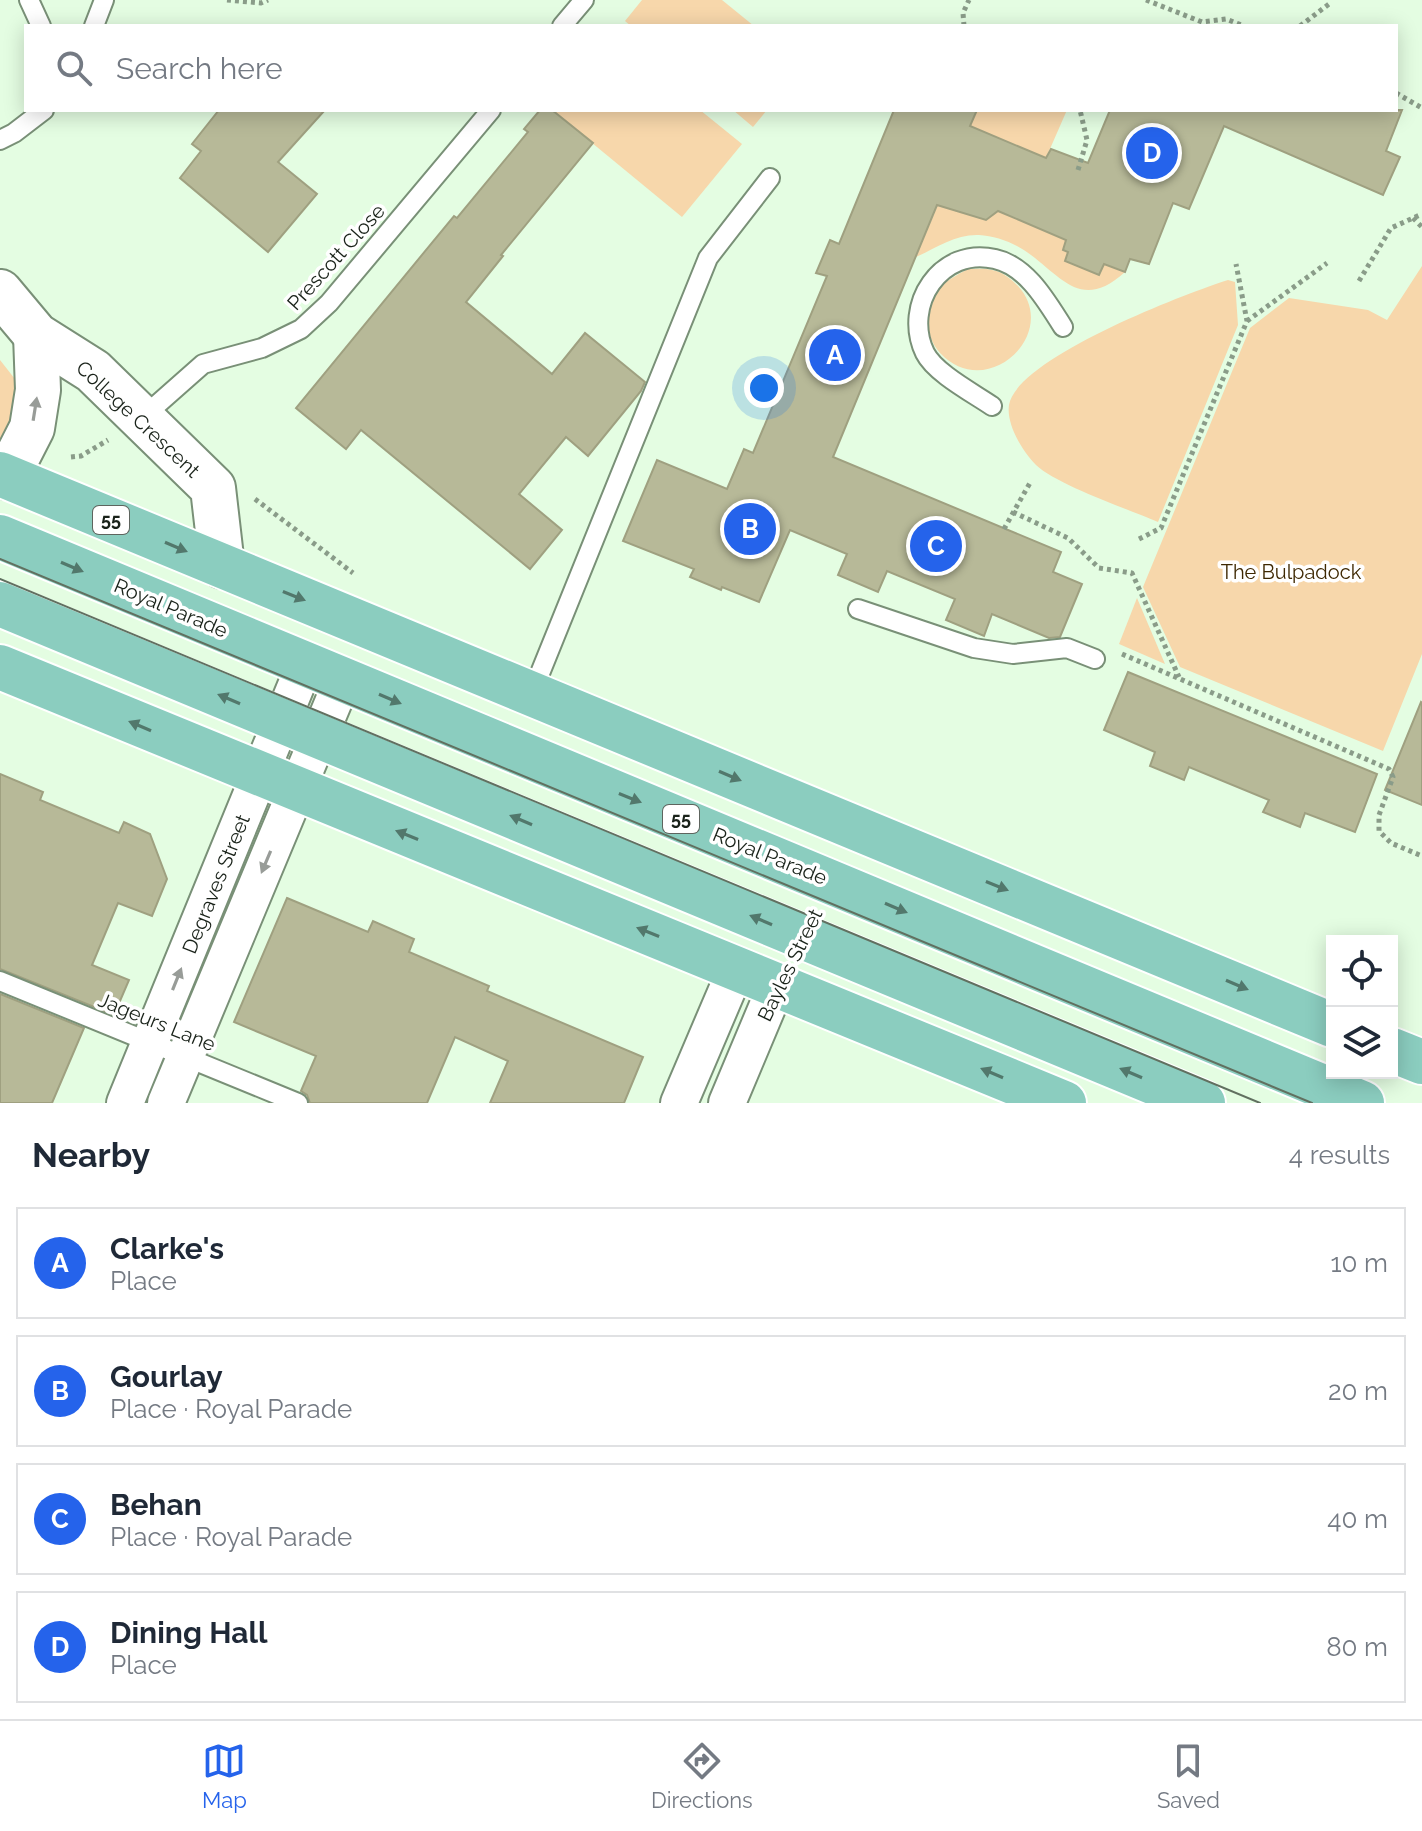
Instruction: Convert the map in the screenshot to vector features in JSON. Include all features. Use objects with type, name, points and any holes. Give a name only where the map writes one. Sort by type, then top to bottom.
[{"type":"main road","name":"College Crescent","points":[[0,292],[36,335],[93,371],[213,488],[222,566]]},
{"type":"main road","points":[[3,476],[32,428],[38,390],[36,335]]},
{"type":"main road","name":"55","points":[[3,476],[1326,1023]]},
{"type":"main road","name":"Royal Parade","points":[[0,537],[1362,1103]]},
{"type":"main road","points":[[0,604],[1203,1103]]},
{"type":"main road","points":[[0,667],[1064,1103]]},
{"type":"main road","points":[[574,775],[587,716]]},
{"type":"main road","name":"Bayles Street","points":[[777,984],[860,829]]},
{"type":"main road","points":[[929,1047],[949,997]]},
{"type":"main road","points":[[1398,1052],[1422,1062]]},
{"type":"street","name":"Degraves Street","points":[[125,1103],[151,1043],[229,901],[324,672]]},
{"type":"street","name":"Degraves Street","points":[[166,1103],[185,1057],[229,901]]},
{"type":"street","points":[[679,1103],[737,967]]},
{"type":"street","name":"Bayles Street","points":[[727,1103],[777,984]]},
{"type":"lane","points":[[29,0],[40,24]]},
{"type":"lane","points":[[95,24],[104,0]]},
{"type":"lane","points":[[564,24],[584,0]]},
{"type":"lane","points":[[0,140],[41,112]]},
{"type":"lane","name":"Prescott Close","points":[[143,417],[203,364],[262,348],[301,329],[329,303],[489,112]]},
{"type":"lane","points":[[532,693],[708,258],[770,178]]},
{"type":"lane","points":[[992,406],[944,374],[925,355],[918,330],[917,309],[929,284],[948,266],[971,257],[996,259],[1020,271],[1044,298],[1063,327]]},
{"type":"lane","points":[[858,609],[974,648],[1013,654],[1067,648],[1095,659]]},
{"type":"lane","name":"Jageurs Lane","points":[[0,981],[298,1103]]},
{"type":"path","points":[[227,0],[261,3],[268,0]]},
{"type":"path","points":[[964,24],[963,13],[969,0]]},
{"type":"path","points":[[1146,0],[1203,24],[1226,19],[1239,24]]},
{"type":"path","points":[[1303,24],[1329,4]]},
{"type":"path","points":[[1398,94],[1422,108]]},
{"type":"path","points":[[1078,170],[1087,140],[1080,112]]},
{"type":"path","points":[[1359,281],[1391,228],[1422,214]]},
{"type":"path","points":[[1413,218],[1422,227]]},
{"type":"path","points":[[1139,539],[1161,528],[1247,321],[1327,263]]},
{"type":"path","points":[[1236,264],[1247,321]]},
{"type":"path","points":[[1004,529],[1031,481]]},
{"type":"path","points":[[1013,512],[1068,538],[1099,568],[1132,573],[1180,678]]},
{"type":"path","points":[[1114,651],[1389,769],[1393,777],[1379,815],[1379,831],[1391,843],[1422,856]]},
{"type":"green space","points":[[642,0],[722,0],[752,24],[629,24],[625,21]]},
{"type":"green space","points":[[554,112],[702,112],[742,144],[682,217]]},
{"type":"green space","points":[[735,112],[765,112],[753,127]]},
{"type":"green space","points":[[976,112],[1066,112],[1046,158],[970,126]]},
{"type":"green space","points":[[943,192],[986,220],[998,211],[1066,240],[1063,249],[1068,252],[1065,261],[1099,275],[1104,264],[1125,272],[1097,289],[1086,290],[1064,281],[1020,247],[979,235],[954,239],[916,257]]},
{"type":"green space","name":"The Bulpadock","points":[[1422,266],[1422,654],[1383,751],[1180,667],[1143,587],[1250,328],[1289,298],[1368,310],[1387,320]]},
{"type":"green space","points":[[968,269],[989,269],[1010,278],[1029,304],[1031,323],[1025,341],[1013,356],[997,366],[978,370],[959,366],[940,353],[931,339],[927,322],[929,305],[937,290]]},
{"type":"green space","points":[[1228,280],[1235,282],[1238,325],[1158,522],[1076,488],[1036,465],[1021,446],[1010,421],[1009,405],[1019,387],[1070,348],[1105,330]]},
{"type":"green space","points":[[0,360],[22,388],[26,399],[0,444]]},
{"type":"green space","points":[[1137,598],[1165,664],[1119,644]]},
{"type":"building","points":[[1402,110],[1386,151],[1400,157],[1383,195],[1224,126],[1189,209],[1173,203],[1149,264],[1130,259],[1125,272],[1104,264],[1099,275],[1065,261],[1068,252],[1063,250],[1066,240],[998,211],[986,220],[937,205],[833,457],[1061,552],[1053,572],[1082,584],[1060,637],[1049,638],[992,614],[984,636],[946,620],[955,599],[887,571],[878,592],[838,575],[847,554],[790,530],[759,602],[690,577],[694,569],[623,541],[657,460],[727,489],[744,449],[753,453],[827,276],[816,273],[830,240],[839,244],[893,112],[976,112],[970,126],[1046,158],[1051,149],[1088,163],[1109,112]]},
{"type":"building","points":[[217,112],[323,112],[278,162],[317,194],[268,252],[180,178],[201,151],[192,144]]},
{"type":"building","points":[[538,112],[554,112],[593,143],[466,302],[552,374],[585,333],[645,382],[588,456],[566,437],[519,494],[562,530],[530,569],[361,430],[346,449],[296,408],[454,216],[457,218],[528,132],[524,129]]},
{"type":"building","points":[[1128,672],[1377,774],[1355,832],[1305,813],[1300,827],[1263,812],[1269,800],[1189,767],[1184,780],[1150,766],[1155,752],[1104,730]]},
{"type":"building","points":[[1422,703],[1422,805],[1385,790]]},
{"type":"building","points":[[0,774],[43,792],[40,800],[119,833],[124,822],[150,834],[167,879],[152,916],[118,903],[92,965],[129,980],[114,1015],[0,969]]},
{"type":"building","points":[[287,898],[368,932],[373,921],[414,939],[409,952],[489,986],[487,991],[643,1057],[624,1103],[490,1103],[508,1061],[455,1037],[427,1103],[310,1103],[301,1091],[316,1056],[234,1022]]},
{"type":"building","points":[[0,994],[84,1028],[52,1103],[0,1103]]},
{"type":"tram line","points":[[0,559],[1312,1103]]},
{"type":"tram line","points":[[0,579],[1260,1103]]},
{"type":"place","name":"Dining Hall","points":[[1152,153]]},
{"type":"place","name":"Clarke's","points":[[835,355]]},
{"type":"place","name":"Gourlay","points":[[750,529]]},
{"type":"place","name":"Behan","points":[[936,546]]}]
